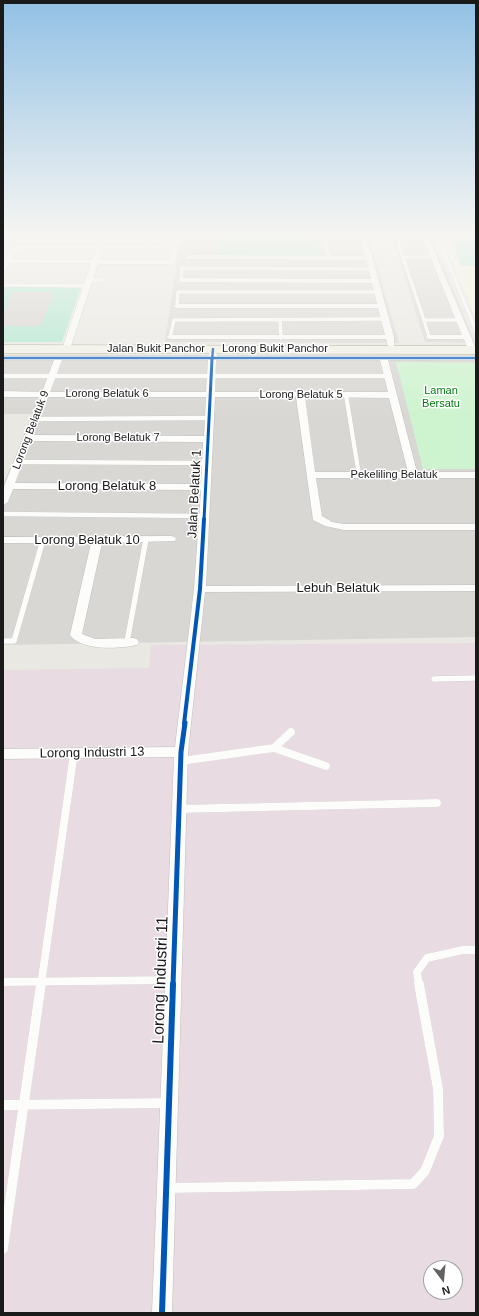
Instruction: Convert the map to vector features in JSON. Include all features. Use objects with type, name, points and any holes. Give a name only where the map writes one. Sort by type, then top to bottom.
[{"type":"main road","name":"Jalan Bukit Panchor","points":[[3,349],[63,354],[213,354],[392,350],[475,352]]},
{"type":"street","name":"Lorong Belatuk 9","points":[[3,502],[52,376],[63,354],[84,295]]},
{"type":"street","points":[[379,295],[392,350]]},
{"type":"street","points":[[450,295],[467,337],[475,352]]},
{"type":"street","points":[[177,306],[382,306]]},
{"type":"street","points":[[170,338],[390,337]]},
{"type":"street","points":[[429,338],[467,337]]},
{"type":"street","name":"Lorong Bukit Panchor","points":[[213,354],[383,358],[475,352]]},
{"type":"street","points":[[3,358],[63,354]]},
{"type":"street","name":"Jalan Belatuk 1","points":[[195,643],[200,588],[213,354]]},
{"type":"street","points":[[383,358],[413,475]]},
{"type":"street","name":"Lorong Belatuk 6","points":[[3,394],[210,395]]},
{"type":"street","name":"Lorong Belatuk 5","points":[[210,395],[392,395]]},
{"type":"street","points":[[300,395],[317,518],[329,524],[344,527],[476,527]]},
{"type":"street","name":"Lorong Belatuk 7","points":[[28,438],[208,439]]},
{"type":"street","name":"Pekeliling Belatuk","points":[[311,475],[476,475]]},
{"type":"street","name":"Lorong Belatuk 8","points":[[9,486],[205,487]]},
{"type":"street","name":"Lorong Belatuk 10","points":[[3,540],[171,539]]},
{"type":"street","points":[[97,540],[76,635],[82,641],[94,643],[130,642]]},
{"type":"street","name":"Lebuh Belatuk","points":[[200,588],[476,588]]},
{"type":"street","name":"Lorong Industri 11","points":[[162,1313],[181,757],[195,643]]},
{"type":"street","name":"Lorong Industri 13","points":[[3,754],[74,753],[181,757]]},
{"type":"lane","points":[[177,306],[178,295]]},
{"type":"lane","points":[[416,295],[429,338]]},
{"type":"lane","points":[[462,295],[476,331]]},
{"type":"lane","points":[[170,338],[174,320],[385,319]]},
{"type":"lane","points":[[280,320],[281,338]]},
{"type":"lane","points":[[424,320],[460,320]]},
{"type":"lane","points":[[3,376],[387,376]]},
{"type":"lane","points":[[346,395],[359,475]]},
{"type":"lane","points":[[36,418],[209,418]]},
{"type":"lane","points":[[19,462],[207,463]]},
{"type":"lane","points":[[3,514],[204,516]]},
{"type":"lane","points":[[130,642],[146,539]]},
{"type":"lane","points":[[3,641],[14,641],[43,540]]},
{"type":"lane","points":[[434,679],[476,678]]},
{"type":"lane","points":[[274,748],[291,732]]},
{"type":"lane","points":[[181,757],[274,748],[326,766]]},
{"type":"lane","points":[[3,1250],[74,753]]},
{"type":"lane","points":[[179,809],[437,803]]},
{"type":"lane","points":[[166,1188],[413,1184],[425,1171],[439,1136],[438,1089],[417,972],[427,958],[463,950],[476,950]]},
{"type":"lane","points":[[3,982],[173,980]]},
{"type":"lane","points":[[3,1105],[169,1103]]},
{"type":"shaded area","points":[[172,295],[385,295],[399,343],[165,342]]},
{"type":"shaded area","points":[[410,295],[456,295],[475,343],[425,342]]},
{"type":"shaded area","points":[[466,295],[476,295],[476,319]]},
{"type":"shaded area","points":[[3,355],[476,356],[476,637],[3,645],[3,485],[34,414],[3,414]]},
{"type":"shaded area","points":[[476,643],[476,1313],[3,1313],[3,670],[149,668],[151,645]]},
{"type":"green space","points":[[4,295],[78,295],[62,342],[3,342]]},
{"type":"green space","name":"Laman Bersatu","points":[[396,362],[476,363],[476,469],[423,469]]},
{"type":"building","points":[[12,295],[53,295],[41,326],[3,326],[3,315]]},
{"type":"cycle path","points":[[162,1313],[181,752],[200,589],[213,349]]},
{"type":"cycle path","points":[[3,358],[476,358]]}]
